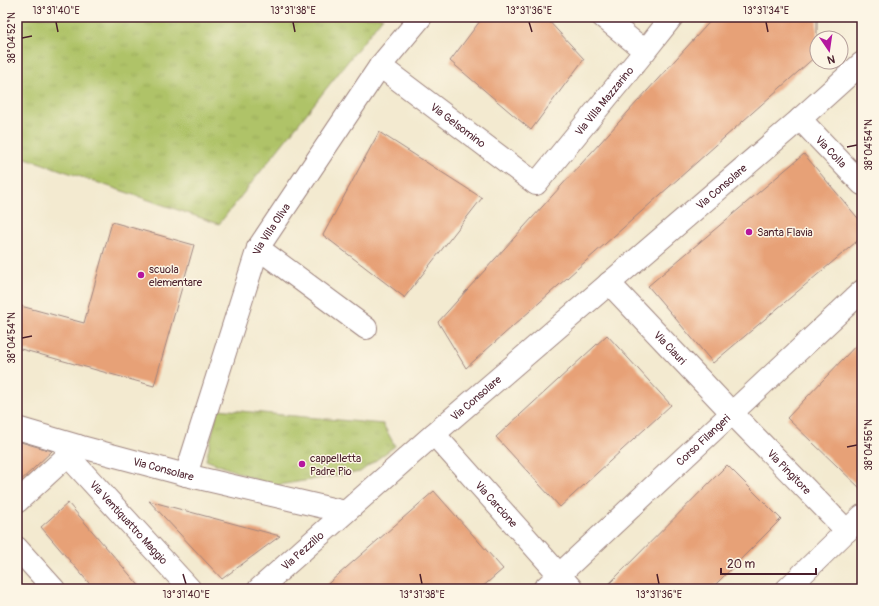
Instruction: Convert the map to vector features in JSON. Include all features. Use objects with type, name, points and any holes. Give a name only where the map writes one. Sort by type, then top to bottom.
[{"type":"street","name":"Via Villa Oliva","points":[[186,475],[258,248],[380,66],[421,17]]},
{"type":"street","points":[[603,17],[645,51]]},
{"type":"street","name":"Via Villa Mazzarino","points":[[536,184],[672,17]]},
{"type":"street","name":"Via Consolare","points":[[17,428],[73,451],[186,475],[345,512],[800,119],[862,63]]},
{"type":"street","name":"Via Gelsomino","points":[[380,66],[536,184]]},
{"type":"street","name":"Via Colla","points":[[800,119],[862,184]]},
{"type":"street","points":[[258,248],[366,328]]},
{"type":"street","name":"Via Ciauri","points":[[609,284],[732,413]]},
{"type":"street","name":"Corso Filangeri","points":[[558,584],[732,413],[862,291]]},
{"type":"street","name":"Via Pingitore","points":[[732,413],[854,523]]},
{"type":"street","name":"Via Carcione","points":[[434,434],[558,584]]},
{"type":"street","points":[[17,502],[73,451]]},
{"type":"street","name":"Via Ventiquattro Maggio","points":[[73,451],[190,589]]},
{"type":"street","name":"Via Pezzillo","points":[[259,589],[345,512]]},
{"type":"street","points":[[787,589],[854,523]]},
{"type":"street","points":[[17,548],[54,589]]},
{"type":"green space","points":[[17,17],[383,17],[219,224],[17,155]]},
{"type":"green space","points":[[218,409],[383,424],[395,446],[360,472],[272,486],[206,460]]},
{"type":"building","points":[[483,17],[545,17],[584,59],[531,130],[450,61]]},
{"type":"building","points":[[714,17],[817,17],[817,30],[809,30],[809,62],[466,368],[438,322]]},
{"type":"building","points":[[379,132],[482,198],[404,298],[323,235]]},
{"type":"building","points":[[804,154],[862,223],[862,237],[713,363],[648,286]]},
{"type":"building","name":"scuola elementare","points":[[112,222],[194,245],[154,386],[17,348],[17,305],[84,323]]},
{"type":"building","points":[[607,335],[671,405],[560,507],[496,437]]},
{"type":"building","points":[[862,339],[862,490],[787,418]]},
{"type":"building","points":[[17,441],[52,451],[17,484]]},
{"type":"building","points":[[727,465],[781,519],[711,589],[604,589]]},
{"type":"building","points":[[434,491],[503,569],[480,589],[322,589]]},
{"type":"building","points":[[149,501],[280,536],[222,579]]},
{"type":"building","points":[[68,503],[142,589],[94,589],[41,527]]},
{"type":"place","name":"Santa Flavia","points":[[749,232]]},
{"type":"place","name":"scuola elementare","points":[[141,275]]},
{"type":"place","name":"cappelletta Padre Pio","points":[[302,464]]}]
